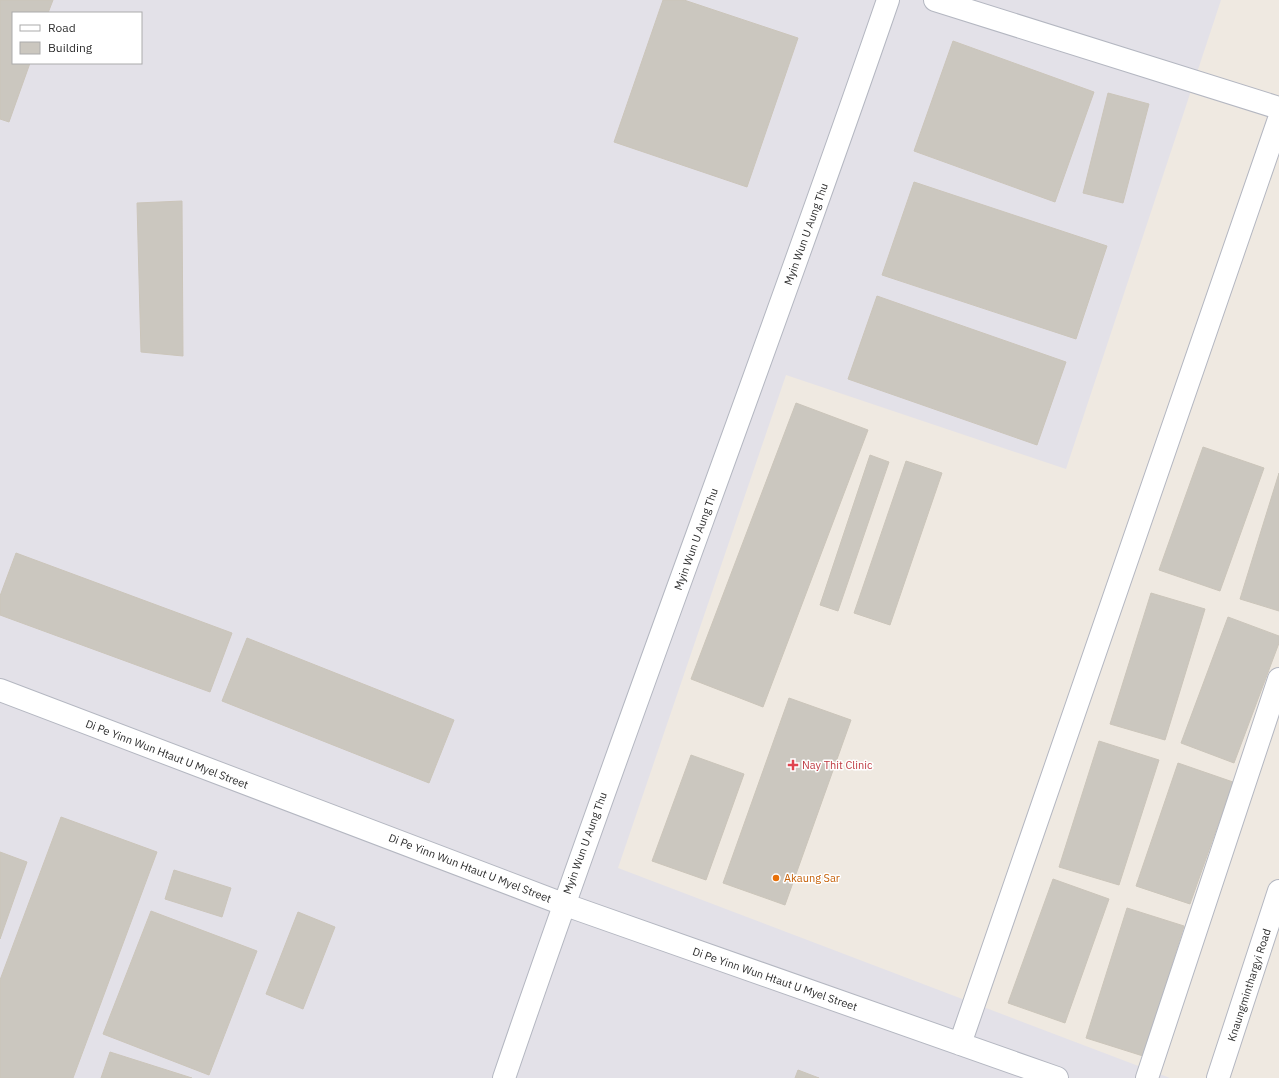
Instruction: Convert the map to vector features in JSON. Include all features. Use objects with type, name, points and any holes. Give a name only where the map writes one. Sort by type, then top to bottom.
[{"type":"street","name":"Myin Wun U Aung Thu","points":[[504,1078],[564,904],[838,147],[888,0]]},
{"type":"street","points":[[935,0],[1279,108]]},
{"type":"street","points":[[960,1044],[1279,119]]},
{"type":"street","points":[[1147,1078],[1279,679]]},
{"type":"street","name":"Di Pe Yinn Wun Htaut U Myel Street","points":[[0,690],[564,904],[1056,1078]]},
{"type":"street","name":"Knaungminthargyi Road","points":[[1218,1078],[1279,891]]},
{"type":"shaded area","points":[[0,0],[1221,0],[1066,469],[786,375],[618,868],[1170,1078],[0,1078]]},
{"type":"building","points":[[0,0],[53,0],[48,12],[12,12],[12,64],[30,64],[9,122],[0,119]]},
{"type":"building","points":[[663,0],[684,0],[798,38],[747,187],[614,142]]},
{"type":"building","points":[[953,41],[1094,92],[1055,202],[914,151]]},
{"type":"building","points":[[1108,93],[1149,104],[1123,203],[1083,193]]},
{"type":"building","points":[[914,182],[1107,246],[1076,339],[882,275]]},
{"type":"building","points":[[182,201],[183,356],[141,352],[137,203]]},
{"type":"building","points":[[877,296],[1066,362],[1037,445],[848,379]]},
{"type":"building","points":[[796,403],[868,430],[763,707],[691,679]]},
{"type":"building","points":[[1203,447],[1264,468],[1220,591],[1159,570]]},
{"type":"building","points":[[870,455],[889,462],[838,611],[820,605]]},
{"type":"building","points":[[906,461],[942,473],[890,625],[854,613]]},
{"type":"building","points":[[1279,473],[1279,611],[1240,599]]},
{"type":"building","points":[[16,553],[232,633],[210,692],[0,615],[0,596]]},
{"type":"building","points":[[1151,593],[1205,609],[1165,740],[1110,724]]},
{"type":"building","points":[[1228,617],[1279,636],[1279,643],[1234,763],[1181,743]]},
{"type":"building","points":[[247,638],[454,720],[429,783],[222,701]]},
{"type":"building","points":[[789,698],[851,720],[785,905],[723,883]]},
{"type":"building","points":[[1099,741],[1159,760],[1119,885],[1059,867]]},
{"type":"building","points":[[691,755],[744,774],[706,880],[652,861]]},
{"type":"building","points":[[1178,763],[1233,782],[1190,904],[1136,886]]},
{"type":"building","points":[[61,817],[157,852],[73,1078],[0,1078],[0,980]]},
{"type":"building","points":[[0,852],[27,862],[0,939]]},
{"type":"building","points":[[174,870],[231,888],[222,917],[165,899]]},
{"type":"building","points":[[1053,879],[1109,899],[1065,1023],[1008,1003]]},
{"type":"building","points":[[1127,908],[1184,926],[1143,1056],[1086,1038]]},
{"type":"building","points":[[151,911],[257,951],[209,1075],[103,1034]]},
{"type":"building","points":[[298,912],[335,927],[303,1009],[266,994]]},
{"type":"building","points":[[110,1052],[192,1078],[101,1078]]},
{"type":"building","points":[[798,1070],[819,1078],[795,1078]]},
{"type":"place","name":"Nay Thit Clinic","points":[[793,765]]},
{"type":"place","name":"Akaung Sar","points":[[776,878]]}]
